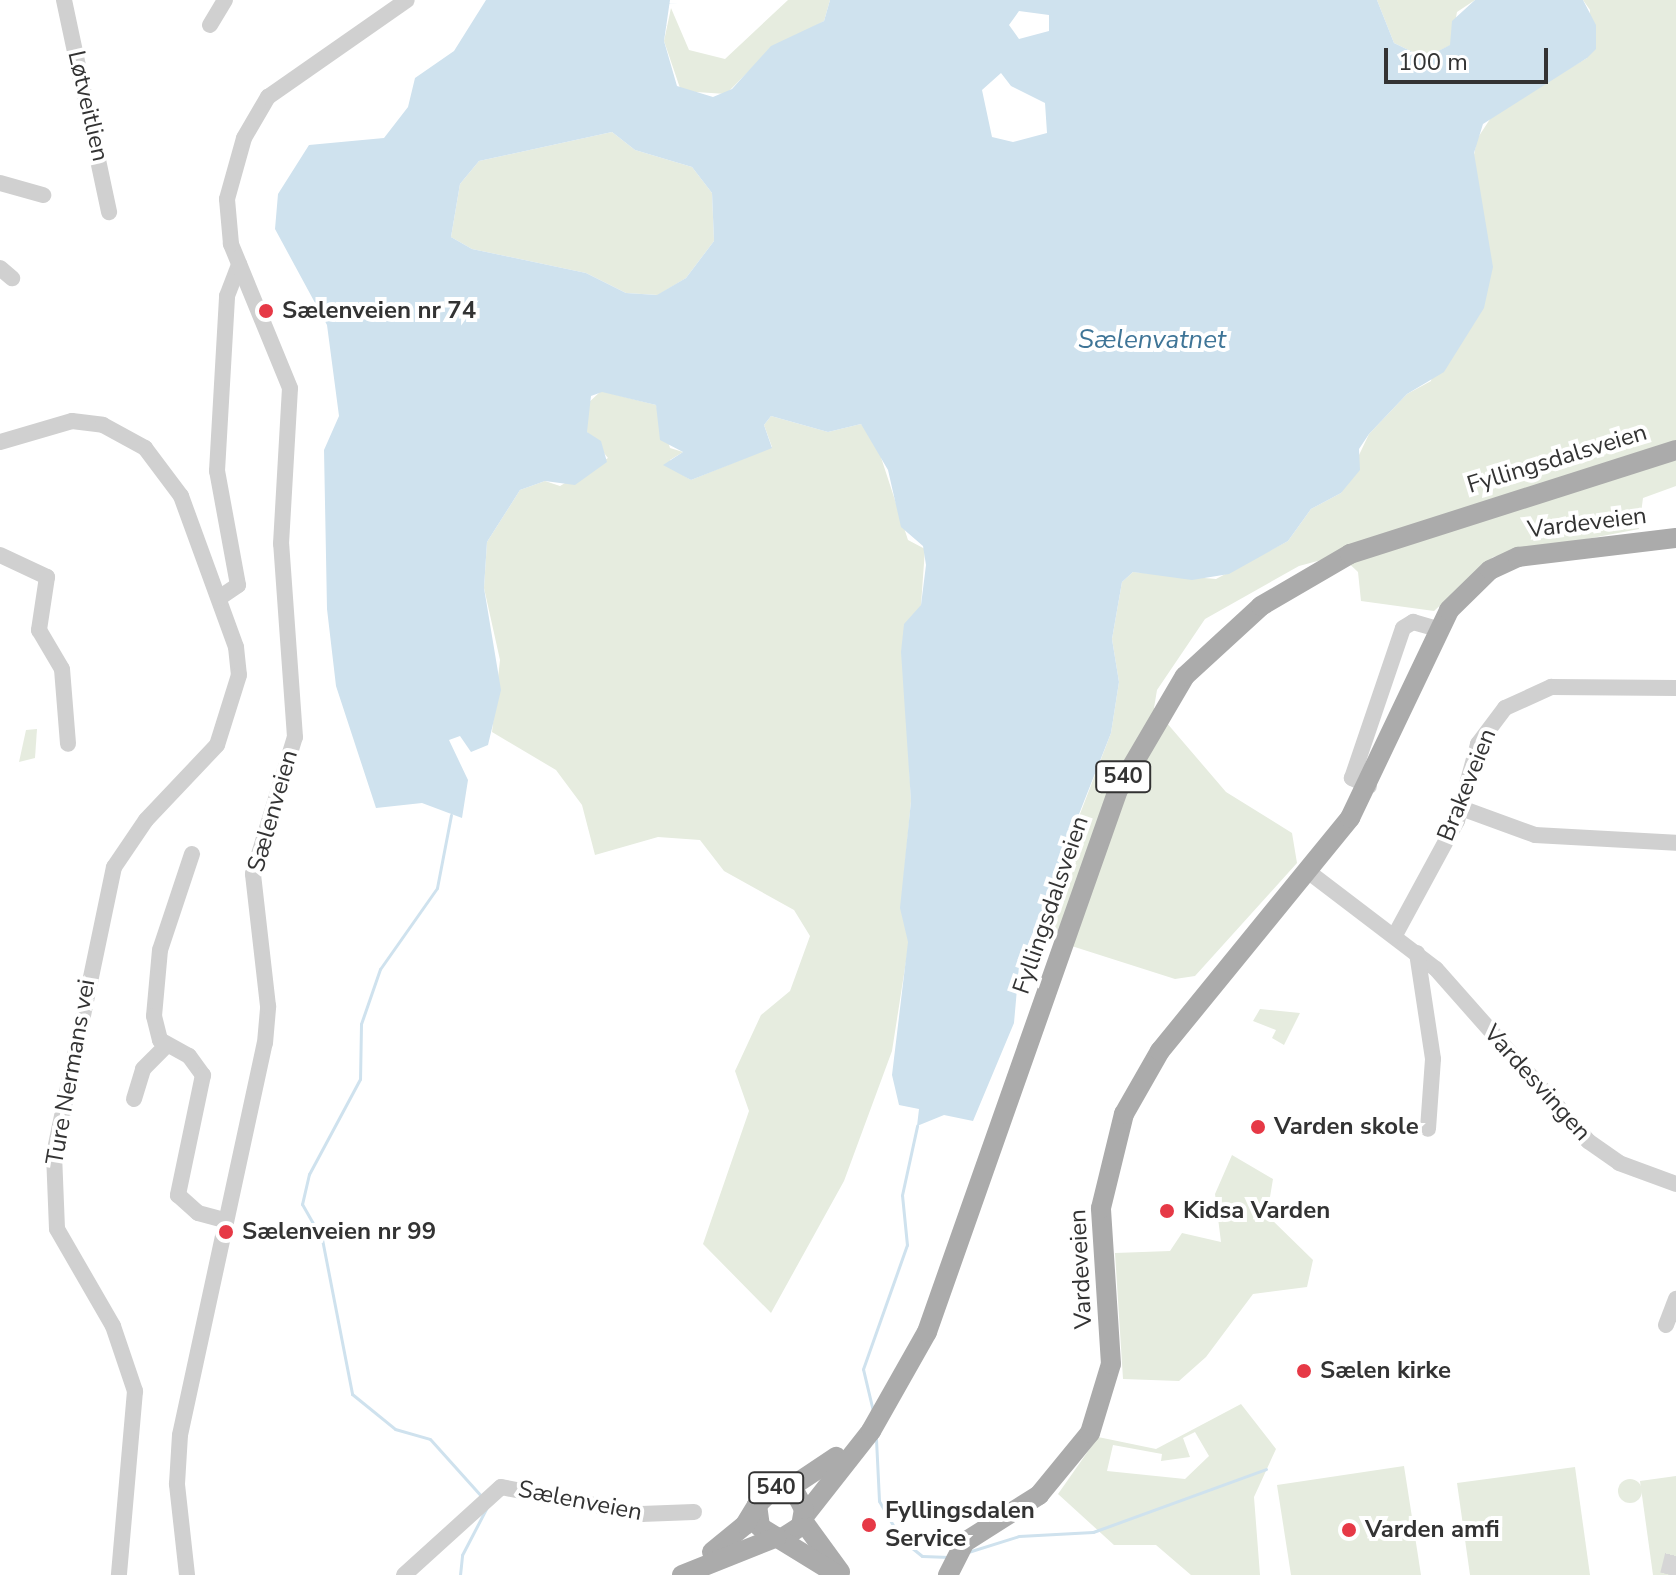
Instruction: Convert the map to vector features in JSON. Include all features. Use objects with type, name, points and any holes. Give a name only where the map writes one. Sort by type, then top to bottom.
[{"type":"main road","name":"Fyllingsdalsveien","points":[[804,1518],[888,1402],[927,1332],[970,1228],[1118,790],[1185,676],[1261,606],[1350,554],[1676,450]]},
{"type":"main road","name":"Vardeveien","points":[[948,1575],[965,1542],[1039,1495],[1090,1433],[1111,1364],[1101,1208],[1124,1114],[1160,1051],[1310,873],[1369,786],[1438,629],[1476,581],[1518,557],[1676,538]]},
{"type":"main road","name":"Fyllingsdalsveien","points":[[788,1489],[824,1469],[888,1402]]},
{"type":"main road","name":"540","points":[[788,1489],[804,1518],[781,1537],[684,1574],[745,1525],[766,1492],[788,1489]]},
{"type":"main road","name":"540","points":[[757,1505],[760,1527],[781,1537]]},
{"type":"main road","points":[[804,1518],[840,1575]]},
{"type":"main road","points":[[781,1537],[840,1575]]},
{"type":"street","name":"Løtveitlien","points":[[64,0],[109,212]]},
{"type":"street","points":[[210,25],[225,0]]},
{"type":"street","name":"Sælenveien","points":[[187,1575],[179,1444],[267,1028],[253,874],[295,737],[281,544],[290,388],[239,264],[227,199],[244,138],[268,97],[407,0]]},
{"type":"street","points":[[0,183],[43,195]]},
{"type":"street","name":"Sælenveien","points":[[219,598],[238,585],[238,571],[218,494],[227,296],[239,264]]},
{"type":"street","name":"Ture Nermans vei","points":[[0,442],[72,421],[133,439],[173,481],[236,647],[236,699],[217,745],[139,827],[114,867],[54,1154],[57,1229],[113,1326],[135,1391],[119,1575]]},
{"type":"street","points":[[0,555],[47,577],[39,630],[62,669],[68,744]]},
{"type":"street","points":[[1369,786],[1352,778],[1403,628],[1413,622],[1438,629]]},
{"type":"street","name":"Brakeveien","points":[[1395,935],[1461,808],[1478,744],[1512,704],[1551,687],[1676,688]]},
{"type":"street","points":[[1461,808],[1535,835],[1676,843]]},
{"type":"street","points":[[192,854],[158,960],[154,1016],[166,1046],[189,1056],[203,1075],[178,1195],[198,1213],[224,1220]]},
{"type":"street","name":"Vardesvingen","points":[[1310,873],[1417,953],[1588,1141],[1619,1163],[1676,1184]]},
{"type":"street","points":[[1417,953],[1433,1059],[1428,1129]]},
{"type":"street","points":[[134,1099],[143,1069],[166,1046]]},
{"type":"street","points":[[1666,1325],[1676,1299]]},
{"type":"street","name":"Sælenveien","points":[[404,1575],[501,1487],[641,1514],[694,1512]]},
{"type":"shaded area","points":[[788,0],[830,0],[824,21],[769,51],[726,94],[681,91],[664,41],[671,8],[689,50],[725,59]]},
{"type":"shaded area","points":[[1377,0],[1475,0],[1457,12],[1451,45],[1425,58],[1394,43]]},
{"type":"shaded area","points":[[1583,0],[1676,0],[1676,486],[1643,498],[1639,529],[1493,557],[1434,611],[1361,601],[1358,572],[1340,555],[1299,566],[1205,619],[1157,690],[1154,708],[1226,792],[1292,833],[1297,863],[1195,976],[1175,979],[1034,934],[1111,733],[1119,682],[1112,639],[1122,582],[1133,572],[1216,579],[1288,541],[1311,509],[1341,493],[1369,434],[1407,394],[1431,381],[1477,139],[1494,113],[1587,58],[1590,10]]},
{"type":"shaded area","points":[[612,132],[635,150],[692,167],[712,193],[714,241],[686,278],[658,295],[626,293],[586,273],[472,249],[451,237],[460,184],[479,161]]},
{"type":"shaded area","points":[[601,391],[656,405],[670,448],[683,452],[670,460],[673,469],[691,480],[772,447],[764,425],[771,416],[828,432],[861,424],[874,436],[908,540],[925,549],[921,605],[904,665],[911,801],[901,908],[909,942],[892,1051],[844,1181],[771,1313],[703,1244],[749,1111],[735,1071],[761,1015],[790,991],[810,936],[794,910],[724,871],[700,840],[658,837],[595,855],[582,805],[556,770],[492,732],[500,660],[484,588],[487,542],[520,490],[545,481],[560,486],[608,458],[587,432],[586,405]]},
{"type":"shaded area","points":[[37,729],[35,758],[19,762],[26,730]]},
{"type":"shaded area","points":[[1260,1009],[1300,1013],[1284,1045],[1272,1038],[1276,1030],[1253,1021]]},
{"type":"shaded area","points":[[1232,1155],[1273,1179],[1267,1215],[1313,1260],[1307,1287],[1253,1294],[1206,1357],[1179,1381],[1123,1379],[1115,1253],[1170,1251],[1182,1233],[1221,1242],[1215,1194]]},
{"type":"shaded area","points":[[1241,1404],[1276,1449],[1254,1497],[1260,1575],[1191,1575],[1156,1545],[1114,1545],[1058,1494],[1098,1437],[1156,1449]],"holes":[[[1195,1432],[1209,1456],[1185,1479],[1107,1471],[1113,1445],[1162,1454],[1161,1461],[1190,1457],[1183,1438]]]},
{"type":"shaded area","name":"Varden amfi","points":[[1404,1466],[1421,1575],[1291,1575],[1277,1485]]},
{"type":"shaded area","points":[[1575,1467],[1590,1575],[1470,1575],[1457,1483]]},
{"type":"shaded area","points":[[1676,1476],[1676,1575],[1653,1575],[1640,1481]]},
{"type":"shaded area","points":[[1630,1479],[1641,1486],[1642,1491],[1635,1502],[1630,1503],[1619,1496],[1618,1491],[1625,1480]]},
{"type":"water","name":"Sælenvatnet","points":[[486,0],[670,0],[664,41],[677,86],[713,97],[732,89],[771,46],[824,21],[830,0],[1377,0],[1394,43],[1425,58],[1450,45],[1452,21],[1475,0],[1583,0],[1596,25],[1596,49],[1587,58],[1483,124],[1474,153],[1493,267],[1484,308],[1444,372],[1407,394],[1369,434],[1359,449],[1360,470],[1341,493],[1311,509],[1288,541],[1229,574],[1192,580],[1133,572],[1122,582],[1112,639],[1119,682],[1111,733],[1053,880],[1049,914],[1040,915],[1019,966],[1014,1023],[973,1121],[944,1115],[917,1126],[919,1109],[899,1105],[892,1075],[908,942],[900,908],[911,801],[901,652],[904,624],[921,605],[926,565],[923,546],[901,527],[888,470],[861,424],[828,432],[771,416],[764,425],[772,448],[691,480],[663,465],[683,452],[660,440],[656,405],[602,392],[591,396],[587,432],[601,441],[607,462],[575,485],[545,481],[520,490],[487,542],[484,588],[501,690],[488,745],[471,752],[460,736],[449,740],[468,780],[462,818],[422,803],[376,808],[336,686],[327,609],[324,450],[339,416],[327,325],[275,229],[278,194],[309,145],[384,138],[408,107],[415,78],[454,51]],"holes":[[[1019,11],[1049,15],[1049,31],[1019,39],[1009,25]],[[1001,73],[1011,86],[1045,103],[1047,133],[1013,142],[992,137],[982,90]],[[612,132],[635,150],[692,167],[712,193],[714,241],[686,278],[657,295],[626,293],[586,273],[472,249],[451,237],[460,184],[479,161]]]},
{"type":"waterway","points":[[451,815],[437,888],[380,969],[361,1024],[360,1079],[309,1174],[302,1204],[322,1239],[352,1394],[395,1429],[430,1439],[482,1497]]},
{"type":"waterway","points":[[873,1411],[863,1369],[907,1245],[902,1195],[917,1126]]},
{"type":"waterway","points":[[876,1439],[879,1501],[901,1539],[922,1556],[949,1557]]},
{"type":"waterway","points":[[968,1552],[1019,1536],[1093,1532],[1266,1469]]},
{"type":"waterway","points":[[460,1575],[462,1555],[487,1507]]},
{"type":"tunnel","points":[[1670,1575],[1676,1551]]},
{"type":"place","name":"Sælenveien nr 74","points":[[266,311]]},
{"type":"place","name":"Varden skole","points":[[1258,1127]]},
{"type":"place","name":"Kidsa Varden","points":[[1167,1211]]},
{"type":"place","name":"Sælenveien nr 99","points":[[226,1232]]},
{"type":"place","name":"Sælen kirke","points":[[1304,1371]]},
{"type":"place","name":"Fyllingsdalen Service","points":[[869,1525]]},
{"type":"place","name":"Varden amfi","points":[[1349,1530]]}]
